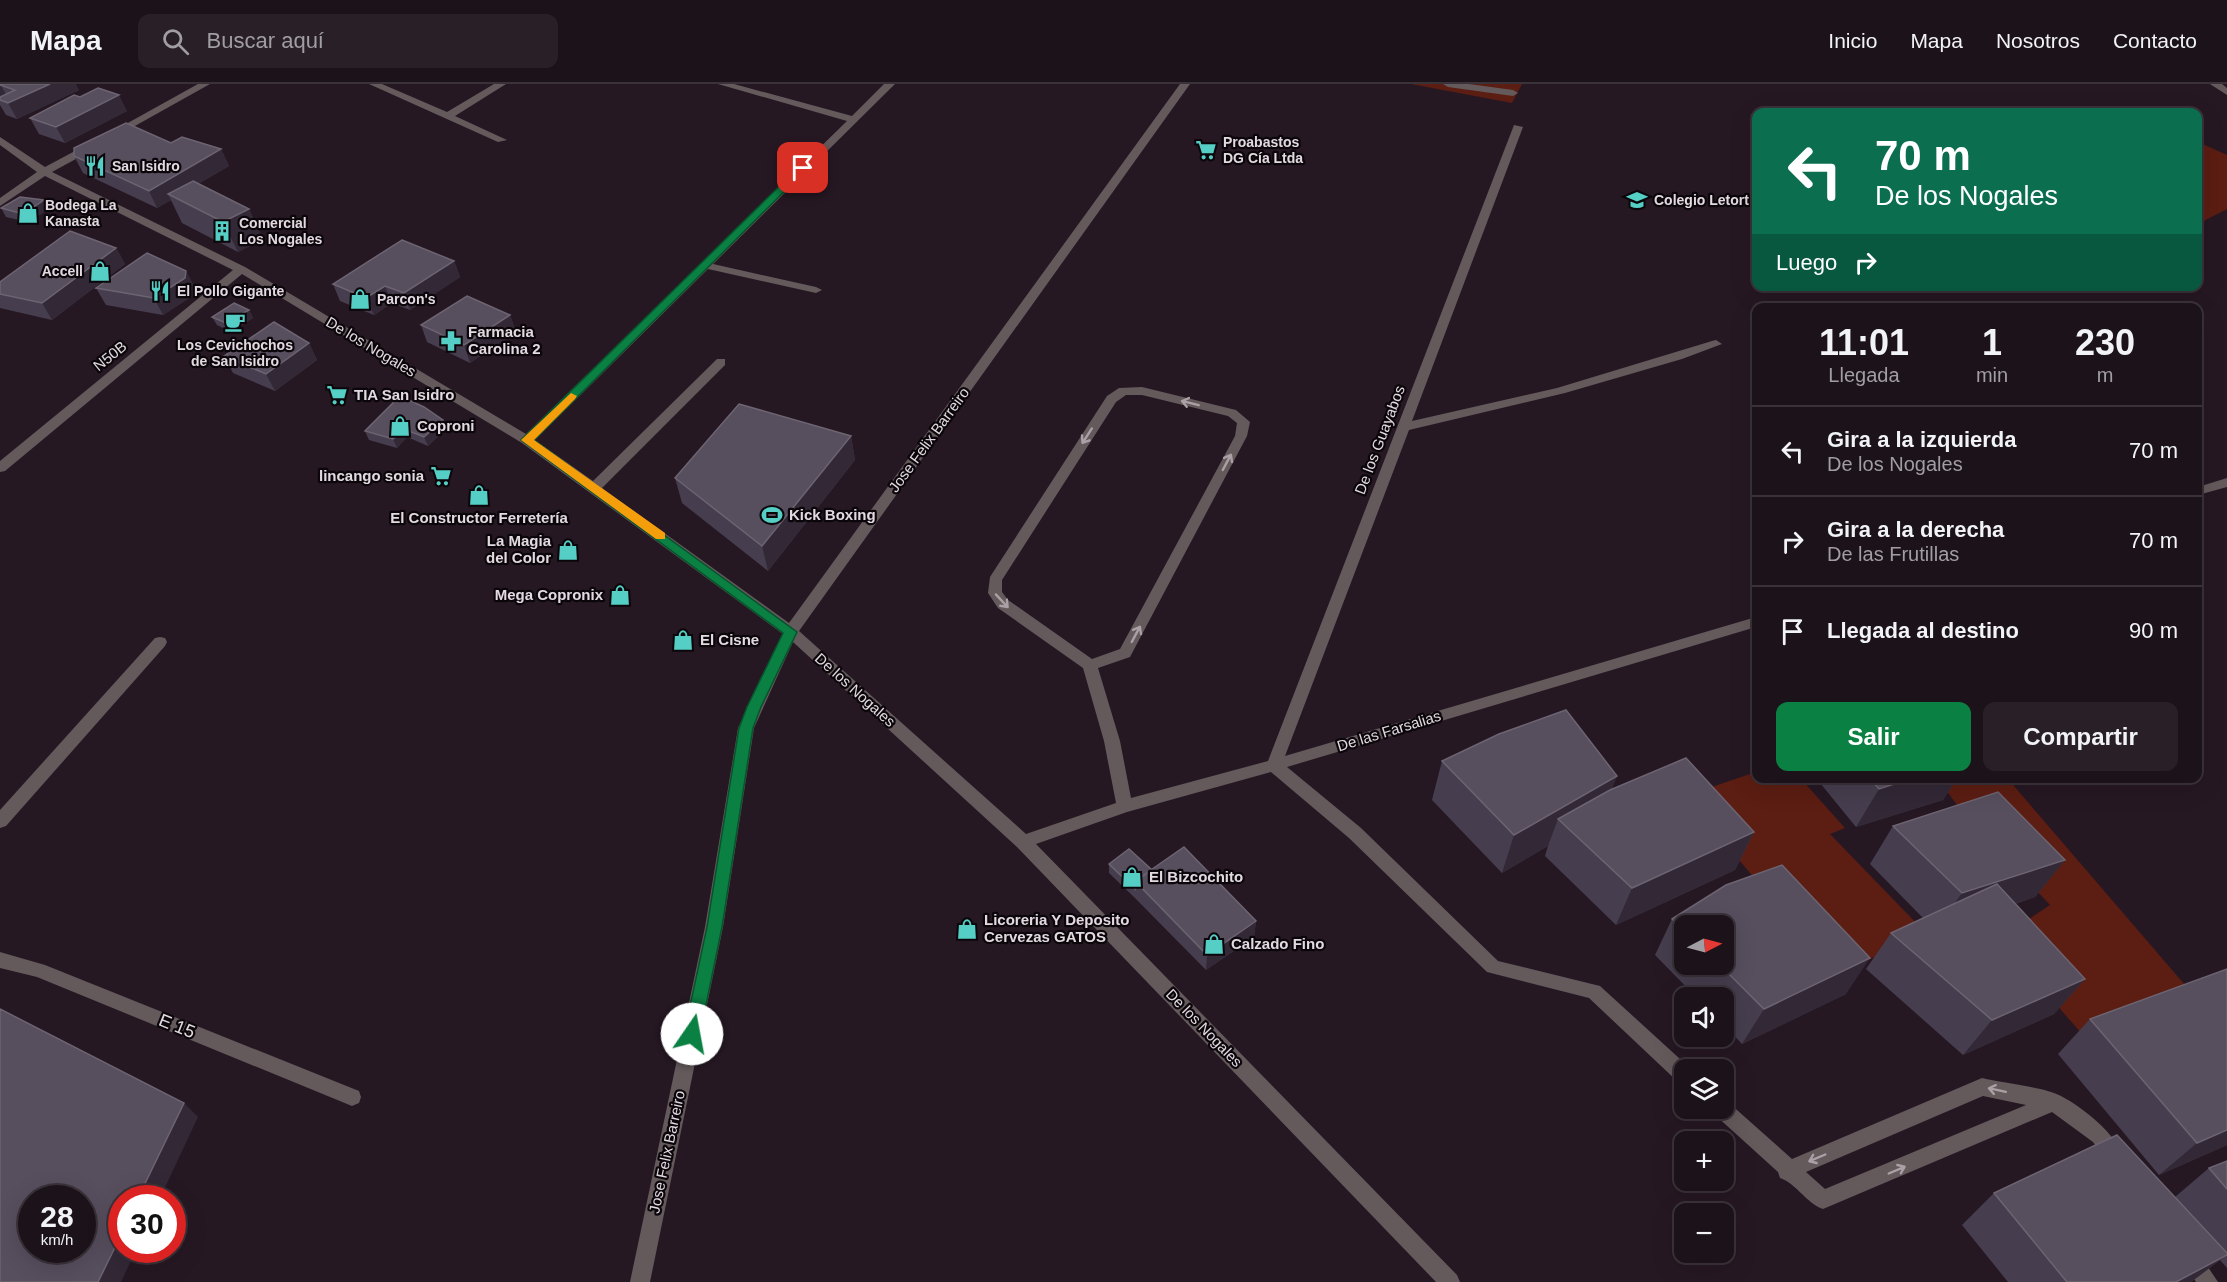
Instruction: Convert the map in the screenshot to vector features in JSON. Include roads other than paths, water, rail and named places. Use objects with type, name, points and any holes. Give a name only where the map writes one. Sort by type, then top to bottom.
[{"type":"street","points":[[0,202],[44,172],[205,84]]},
{"type":"street","points":[[374,84],[502,140]]},
{"type":"street","points":[[447,116],[501,84]]},
{"type":"street","points":[[723,84],[852,119]]},
{"type":"street","points":[[527,440],[890,84]]},
{"type":"street","name":"Jose Felix Barreiro","points":[[640,1282],[714,927],[746,728],[754,707],[791,632],[1185,84]]},
{"type":"street","points":[[1449,84],[1513,93]]},
{"type":"street","points":[[2215,84],[2227,92]]},
{"type":"street","name":"De los Guayabos","points":[[1274,765],[1518,127]]},
{"type":"street","name":"De los Nogales","points":[[0,140],[44,172],[241,269],[527,440],[595,487],[791,632],[1023,842],[1450,1282]]},
{"type":"street","points":[[705,264],[816,291]]},
{"type":"street","name":"N50B","points":[[0,468],[241,269]]},
{"type":"street","points":[[1403,427],[1496,408],[1605,380],[1716,344]]},
{"type":"street","points":[[595,487],[721,362]]},
{"type":"street","points":[[1090,665],[1125,653],[1240,436],[1244,422],[1232,413],[1142,391],[1123,391],[1111,399],[995,580],[995,594],[1003,604],[1090,665],[1112,741],[1125,806]]},
{"type":"street","points":[[2202,490],[2227,482]]},
{"type":"street","name":"De las Farsalias","points":[[1023,842],[1125,806],[1274,765],[1752,623]]},
{"type":"street","points":[[0,821],[160,642]]},
{"type":"street","points":[[1274,765],[1355,833],[1493,967],[1594,991],[1674,1066]]},
{"type":"street","name":"E 15","points":[[0,960],[39,970],[352,1097]]},
{"type":"street","points":[[1787,1171],[1982,1087],[2054,1102],[2100,1136],[2127,1173]]},
{"type":"street","points":[[1732,1119],[1787,1171],[1823,1200],[2054,1102]]},
{"type":"street","points":[[2181,1246],[2208,1282]]},
{"type":"place","name":"Proabastos DG Cía Ltda","points":[[1206,150]]},
{"type":"place","name":"San Isidro","points":[[95,166]]},
{"type":"place","name":"Colegio Letort","points":[[1637,200]]},
{"type":"place","name":"Bodega La Kanasta","points":[[28,213]]},
{"type":"place","name":"Comercial Los Nogales","points":[[222,231]]},
{"type":"place","name":"Accell","points":[[100,271]]},
{"type":"place","name":"El Pollo Gigante","points":[[160,291]]},
{"type":"place","name":"Parcon's","points":[[360,299]]},
{"type":"place","name":"Los Cevichochos de San Isidro","points":[[235,322]]},
{"type":"place","name":"Farmacia Carolina 2","points":[[451,341]]},
{"type":"place","name":"TIA San Isidro","points":[[337,395]]},
{"type":"place","name":"Coproni","points":[[400,426]]},
{"type":"place","name":"lincango sonia","points":[[441,476]]},
{"type":"place","name":"El Constructor Ferretería","points":[[479,495]]},
{"type":"place","name":"Kick Boxing","points":[[772,515]]},
{"type":"place","name":"La Magia del Color","points":[[568,550]]},
{"type":"place","name":"Mega Copronix","points":[[620,595]]},
{"type":"place","name":"El Cisne","points":[[683,640]]},
{"type":"place","name":"El Bizcochito","points":[[1132,877]]},
{"type":"place","name":"Licoreria Y Deposito Cervezas GATOS","points":[[967,929]]},
{"type":"place","name":"Calzado Fino","points":[[1214,944]]}]
